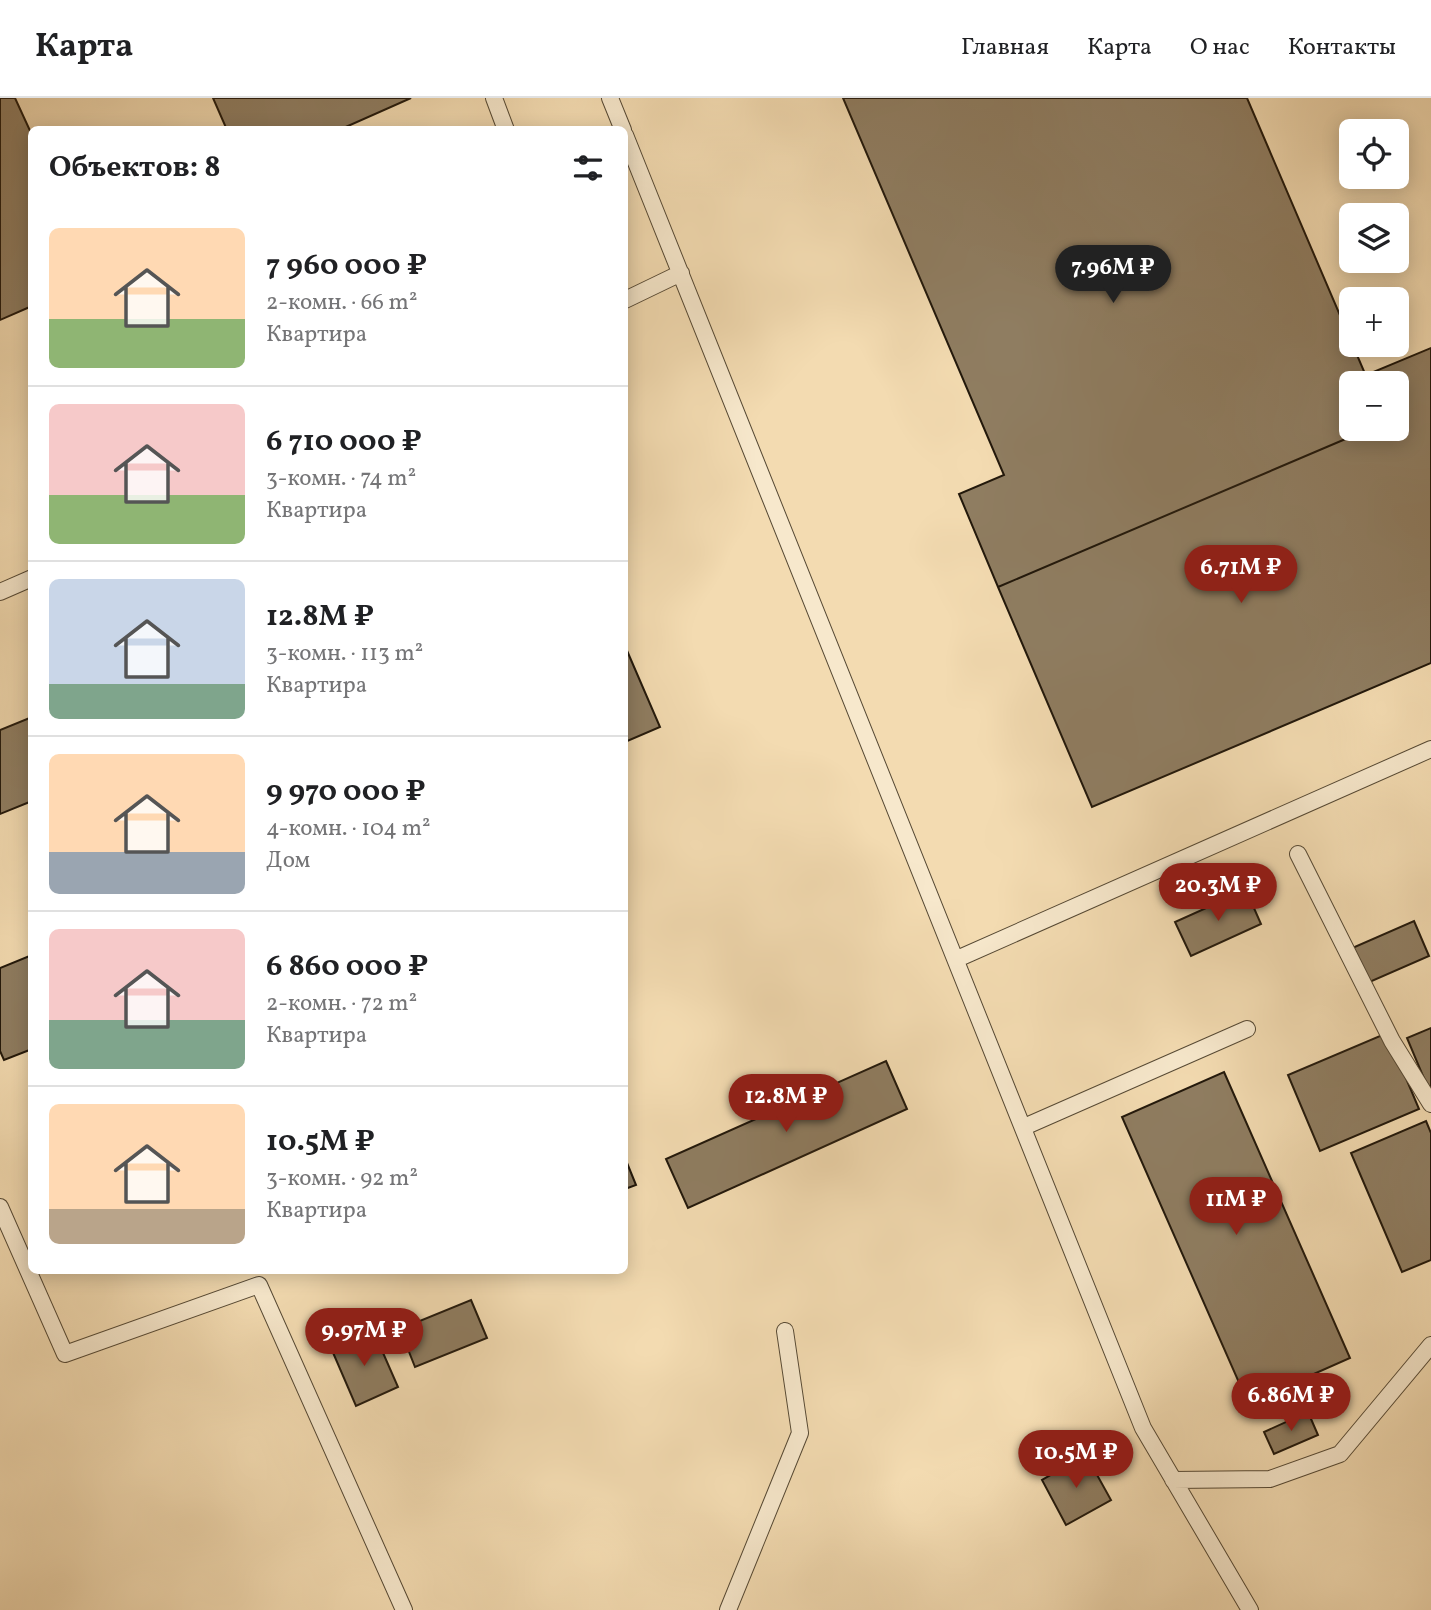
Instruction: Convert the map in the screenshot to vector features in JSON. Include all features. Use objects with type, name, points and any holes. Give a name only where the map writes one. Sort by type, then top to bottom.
[{"type":"lane","points":[[494,98],[504,126]]},
{"type":"lane","points":[[610,98],[621,126]]},
{"type":"lane","points":[[628,142],[1143,1428],[1250,1610]]},
{"type":"lane","points":[[628,299],[681,273]]},
{"type":"lane","points":[[0,592],[28,580]]},
{"type":"lane","points":[[957,959],[1431,749]]},
{"type":"lane","points":[[1298,854],[1392,1041],[1431,1104]]},
{"type":"lane","points":[[1024,1127],[1247,1029]]},
{"type":"lane","points":[[0,1207],[28,1270]]},
{"type":"lane","points":[[30,1274],[65,1354],[259,1285],[404,1610]]},
{"type":"lane","points":[[728,1610],[800,1433],[785,1331]]},
{"type":"lane","points":[[1173,1480],[1270,1479],[1340,1454],[1431,1345]]},
{"type":"building","points":[[0,98],[15,98],[28,126],[28,308],[0,320]]},
{"type":"building","points":[[213,98],[411,98],[348,126],[225,126]]},
{"type":"building","points":[[843,98],[1247,98],[1339,313],[1339,357],[1358,357],[1364,371],[1339,371],[1341,441],[998,587],[959,494],[1004,475]]},
{"type":"building","points":[[1431,348],[1431,663],[1092,807],[998,587],[1341,441],[1409,441],[1409,371],[1376,371]]},
{"type":"building","points":[[628,653],[660,727],[628,741]]},
{"type":"building","points":[[28,719],[28,803],[0,814],[0,730]]},
{"type":"building","points":[[1246,890],[1261,924],[1191,956],[1175,922]]},
{"type":"building","points":[[1414,921],[1429,956],[1365,984],[1350,949]]},
{"type":"building","points":[[28,957],[28,1051],[4,1060],[0,1051],[0,968]]},
{"type":"building","points":[[1431,1028],[1431,1095],[1407,1038]]},
{"type":"building","points":[[1387,1033],[1419,1109],[1320,1151],[1288,1075]]},
{"type":"building","points":[[886,1061],[907,1109],[688,1208],[666,1159]]},
{"type":"building","points":[[1224,1072],[1350,1358],[1248,1403],[1122,1117]]},
{"type":"building","points":[[1426,1121],[1431,1133],[1431,1260],[1402,1272],[1351,1153]]},
{"type":"building","points":[[628,1165],[636,1185],[628,1188]]},
{"type":"building","points":[[471,1300],[487,1338],[415,1367],[400,1329]]},
{"type":"building","points":[[373,1330],[398,1387],[356,1406],[331,1348]]},
{"type":"building","points":[[1308,1412],[1318,1435],[1274,1454],[1264,1432]]},
{"type":"building","points":[[1086,1455],[1111,1500],[1066,1525],[1042,1480]]}]
